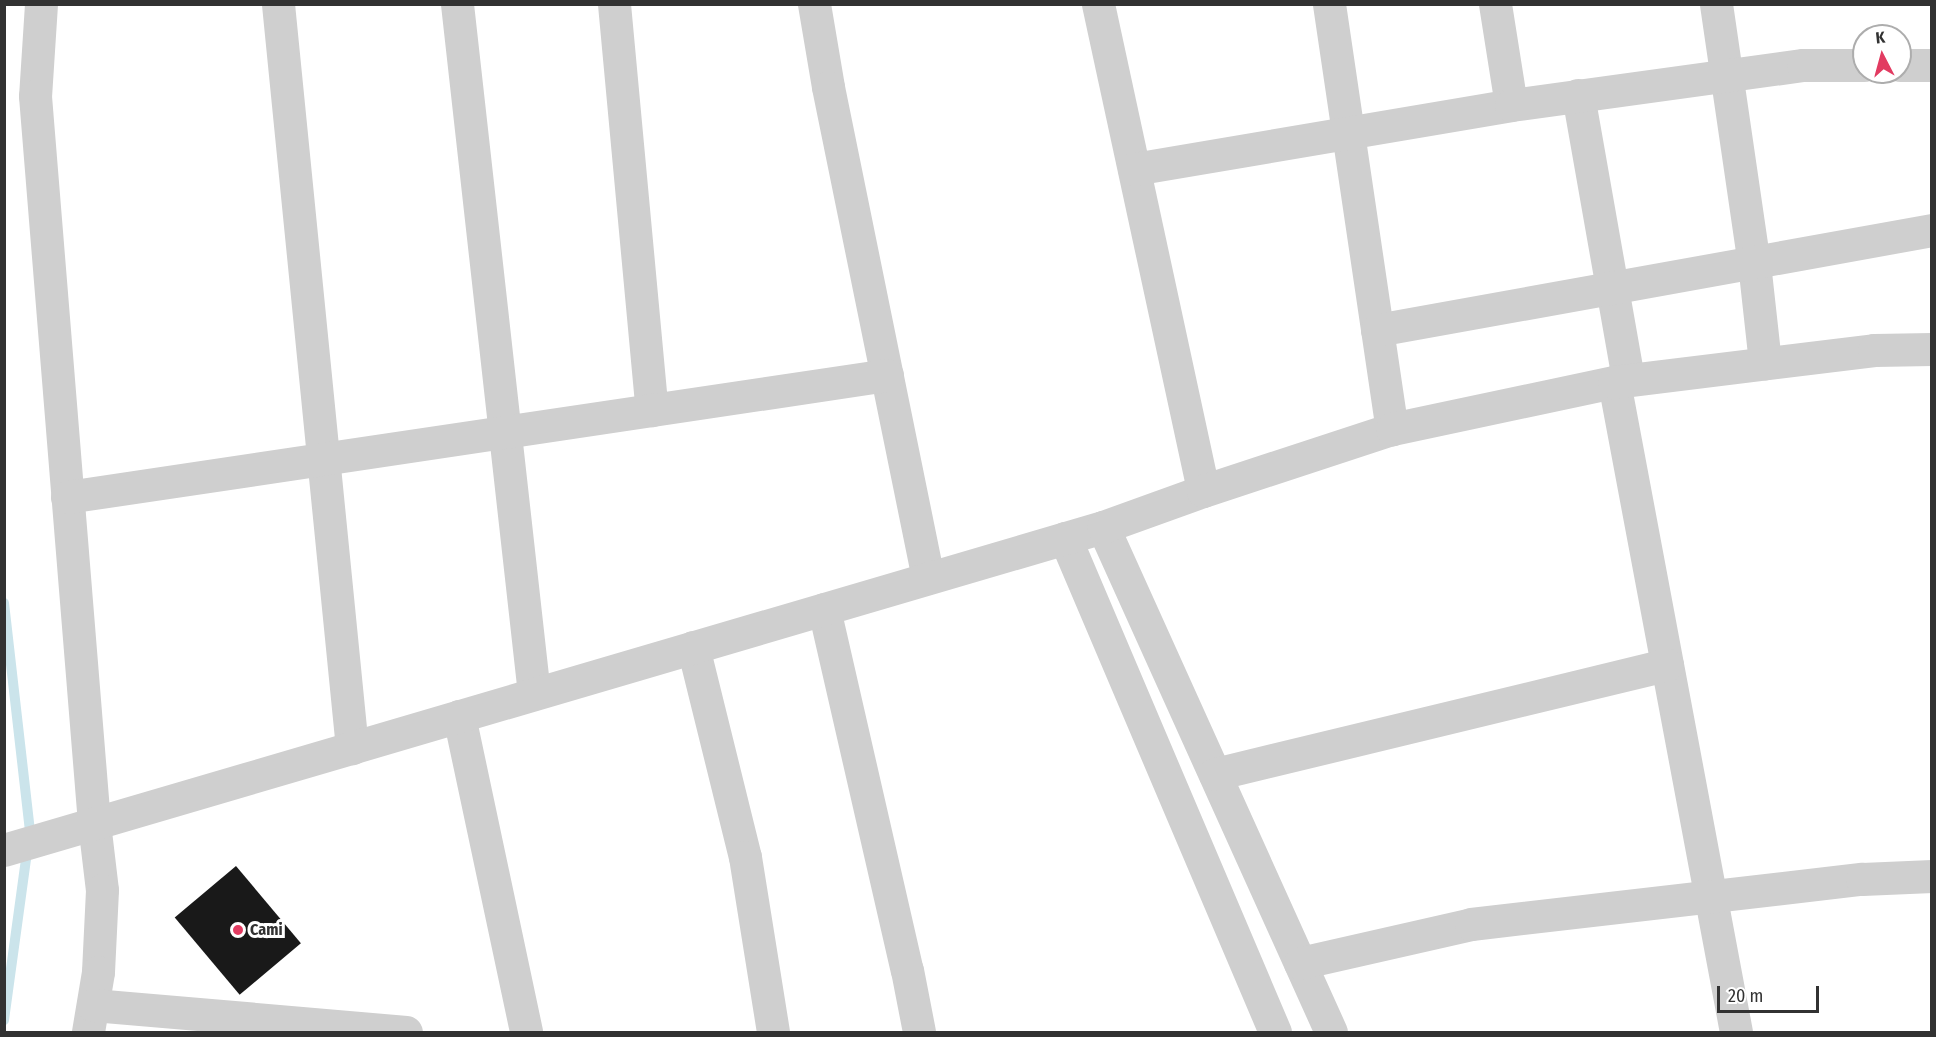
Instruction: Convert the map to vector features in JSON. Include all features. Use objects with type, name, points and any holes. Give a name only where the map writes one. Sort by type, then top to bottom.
[{"type":"street","points":[[40,4],[35,96],[94,823],[102,890],[98,972],[91,1019],[406,1032]]},
{"type":"street","points":[[278,4],[351,748]]},
{"type":"street","points":[[457,4],[534,694]]},
{"type":"street","points":[[614,4],[652,410]]},
{"type":"street","points":[[814,4],[828,87],[928,578]]},
{"type":"street","points":[[1098,4],[1203,491]]},
{"type":"street","points":[[1329,4],[1392,429]]},
{"type":"street","points":[[1495,4],[1511,105]]},
{"type":"street","points":[[1716,4],[1754,263],[1765,363]]},
{"type":"street","points":[[1134,169],[1578,95],[1803,65],[1852,65]]},
{"type":"street","points":[[1912,65],[1932,65]]},
{"type":"street","points":[[1578,95],[1612,289],[1621,381],[1667,665],[1736,1032]]},
{"type":"street","points":[[1377,330],[1932,230]]},
{"type":"street","points":[[4,850],[1103,527],[1203,491],[1392,429],[1621,381],[1874,350],[1931,355]]},
{"type":"street","points":[[67,497],[887,375]]},
{"type":"street","points":[[1103,527],[1331,1032]]},
{"type":"street","points":[[1065,538],[1275,1032]]},
{"type":"street","points":[[824,609],[907,970],[919,1032]]},
{"type":"street","points":[[693,647],[745,857],[773,1032]]},
{"type":"street","points":[[1215,774],[1667,665]]},
{"type":"street","points":[[459,716],[526,1032]]},
{"type":"street","points":[[1300,963],[1471,924],[1862,879],[1932,876]]},
{"type":"building","name":"Cami","points":[[236,866],[301,943],[240,995],[175,917]]},
{"type":"waterway","points":[[4,603],[30,830],[4,1020]]},
{"type":"place","name":"Cami","points":[[238,930]]}]
